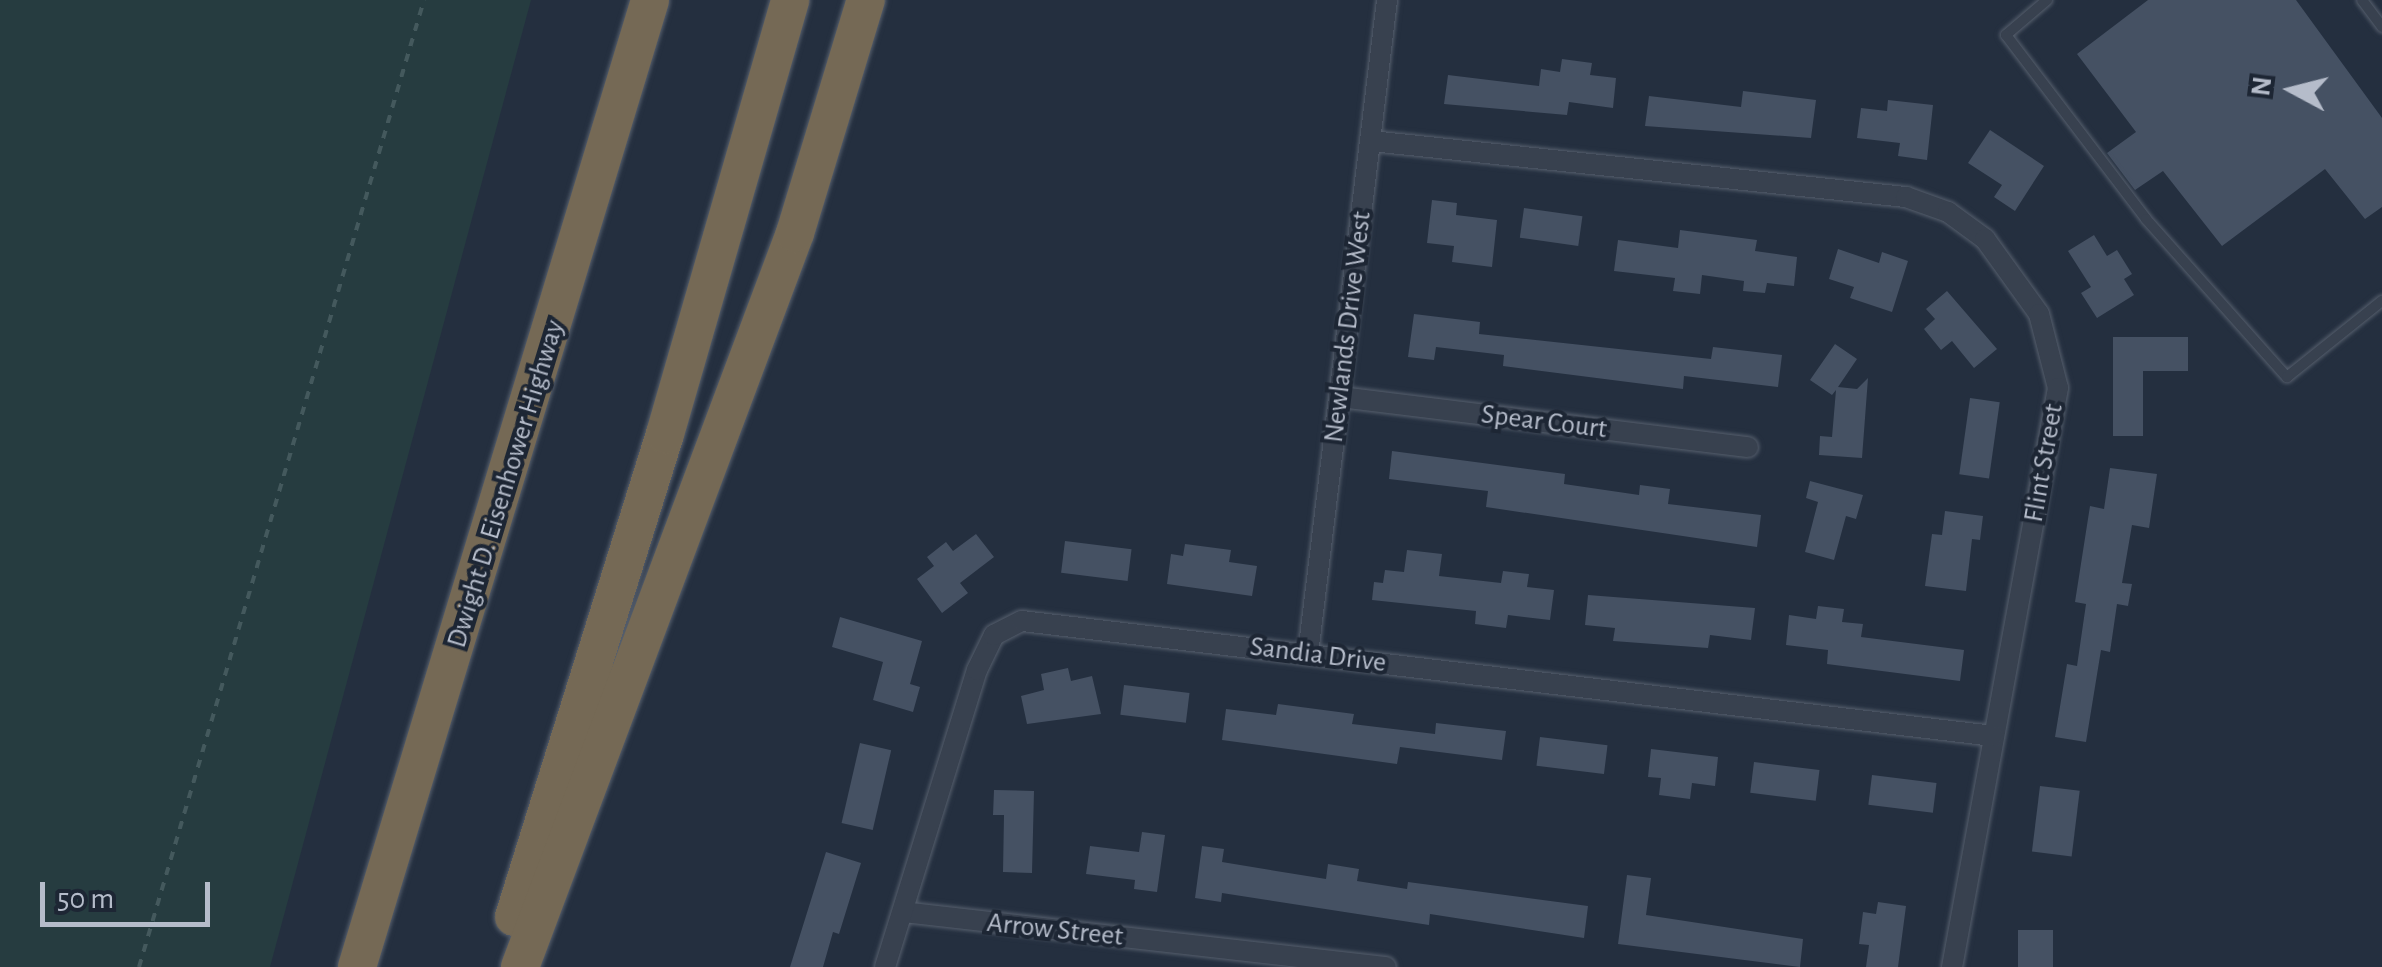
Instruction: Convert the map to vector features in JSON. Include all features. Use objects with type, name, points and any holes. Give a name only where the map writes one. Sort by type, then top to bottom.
[{"type":"highway","name":"Dwight D. Eisenhower Highway","points":[[356,967],[650,0]]},
{"type":"highway","points":[[499,967],[666,434],[790,0]]},
{"type":"highway","points":[[520,967],[795,233],[866,0]]},
{"type":"street","name":"Newlands Drive West","points":[[1308,654],[1387,0]]},
{"type":"street","name":"Flint Street","points":[[1371,141],[1906,197],[1948,212],[1984,239],[2039,314],[2058,388],[1952,967]]},
{"type":"street","name":"Spear Court","points":[[1340,397],[1748,447]]},
{"type":"street","name":"Sandia Drive","points":[[885,967],[978,670],[1006,625],[1062,622],[1992,736]]},
{"type":"street","name":"Arrow Street","points":[[903,912],[1386,967]]},
{"type":"lane","points":[[2047,0],[2006,35],[2146,219],[2287,378],[2382,301]]},
{"type":"lane","points":[[2362,0],[2382,26]]},
{"type":"path","points":[[139,967],[424,0]]},
{"type":"green space","points":[[0,0],[531,0],[270,967],[0,967]]},
{"type":"building","points":[[2148,0],[2296,0],[2382,118],[2382,207],[2365,219],[2325,169],[2222,246],[2163,171],[2135,190],[2107,153],[2136,132],[2077,54]]},
{"type":"building","points":[[1562,59],[1592,63],[1590,75],[1616,78],[1613,108],[1569,102],[1567,115],[1444,104],[1448,75],[1539,86],[1541,69],[1560,72]]},
{"type":"building","points":[[1743,91],[1816,100],[1811,138],[1645,126],[1649,96],[1741,107]]},
{"type":"building","points":[[1888,100],[1933,105],[1927,160],[1898,156],[1900,143],[1857,138],[1861,108],[1887,111]]},
{"type":"building","points":[[1990,130],[2044,166],[2015,211],[1994,197],[2002,185],[1968,163]]},
{"type":"building","points":[[1432,200],[1457,203],[1456,215],[1497,220],[1492,267],[1452,262],[1454,246],[1427,243]]},
{"type":"building","points":[[1524,208],[1582,216],[1578,246],[1520,238]]},
{"type":"building","points":[[1680,230],[1757,240],[1755,251],[1797,257],[1794,286],[1767,283],[1765,293],[1743,291],[1744,281],[1702,275],[1700,294],[1673,291],[1675,278],[1614,271],[1618,240],[1678,248]]},
{"type":"building","points":[[2094,235],[2107,256],[2117,250],[2132,274],[2124,279],[2134,295],[2097,318],[2081,293],[2091,287],[2068,251]]},
{"type":"building","points":[[1838,249],[1879,263],[1882,252],[1908,261],[1892,312],[1850,298],[1854,287],[1829,279]]},
{"type":"building","points":[[1947,291],[1997,349],[1974,368],[1952,341],[1941,350],[1924,329],[1935,319],[1926,309]]},
{"type":"building","points":[[1414,314],[1480,322],[1479,334],[1711,359],[1713,347],[1782,355],[1778,387],[1684,376],[1683,389],[1503,366],[1504,355],[1436,347],[1434,360],[1408,357]]},
{"type":"building","points":[[2113,337],[2188,337],[2188,371],[2143,371],[2143,436],[2113,436]]},
{"type":"building","points":[[1835,344],[1857,359],[1838,387],[1857,389],[1868,378],[1862,458],[1819,455],[1820,436],[1832,437],[1836,390],[1832,395],[1810,380]]},
{"type":"building","points":[[1970,398],[2000,402],[1989,478],[1959,474]]},
{"type":"building","points":[[1392,451],[1565,474],[1564,484],[1639,495],[1640,485],[1670,489],[1668,504],[1761,515],[1757,547],[1486,507],[1488,491],[1389,479]]},
{"type":"building","points":[[2110,468],[2157,474],[2149,528],[2132,525],[2122,583],[2132,584],[2128,606],[2117,604],[2110,652],[2101,650],[2086,742],[2055,737],[2067,664],[2077,666],[2086,604],[2075,602],[2090,506],[2104,509]]},
{"type":"building","points":[[1810,481],[1863,495],[1856,519],[1846,516],[1834,560],[1805,552],[1818,502],[1806,498]]},
{"type":"building","points":[[1945,511],[1983,516],[1980,540],[1972,539],[1966,591],[1925,586],[1932,534],[1942,535]]},
{"type":"building","points":[[976,534],[994,557],[960,583],[968,593],[942,613],[917,579],[934,566],[927,557],[946,542],[953,551]]},
{"type":"building","points":[[1065,541],[1132,549],[1128,581],[1061,573]]},
{"type":"building","points":[[1185,544],[1231,550],[1229,562],[1257,566],[1252,596],[1167,584],[1171,554],[1183,556]]},
{"type":"building","points":[[1407,550],[1442,554],[1439,576],[1501,583],[1503,571],[1529,574],[1527,587],[1554,590],[1550,620],[1508,615],[1506,628],[1475,624],[1476,611],[1372,600],[1374,582],[1383,583],[1385,570],[1404,572]]},
{"type":"building","points":[[1588,595],[1755,608],[1751,640],[1710,635],[1708,648],[1613,641],[1615,628],[1585,625]]},
{"type":"building","points":[[1818,606],[1844,609],[1842,622],[1863,624],[1861,637],[1964,650],[1960,681],[1827,664],[1828,650],[1786,645],[1789,615],[1816,619]]},
{"type":"building","points":[[840,617],[922,641],[910,684],[920,687],[913,712],[873,700],[883,662],[832,647]]},
{"type":"building","points":[[1068,668],[1071,681],[1092,676],[1101,714],[1027,724],[1021,696],[1044,690],[1041,674]]},
{"type":"building","points":[[1124,685],[1190,693],[1186,723],[1120,715]]},
{"type":"building","points":[[1278,704],[1354,714],[1352,724],[1435,734],[1436,723],[1506,731],[1502,760],[1400,747],[1397,764],[1222,740],[1226,709],[1276,715]]},
{"type":"building","points":[[1540,737],[1607,745],[1604,774],[1536,766]]},
{"type":"building","points":[[860,743],[891,750],[873,830],[842,823]]},
{"type":"building","points":[[1651,749],[1718,757],[1715,786],[1692,783],[1690,799],[1659,795],[1661,778],[1648,777]]},
{"type":"building","points":[[1754,762],[1820,770],[1816,801],[1750,793]]},
{"type":"building","points":[[1872,775],[1937,783],[1933,813],[1868,805]]},
{"type":"building","points":[[2040,786],[2080,791],[2072,856],[2032,852]]},
{"type":"building","points":[[994,790],[1034,791],[1032,873],[1003,872],[1004,815],[993,815]]},
{"type":"building","points":[[1142,832],[1165,835],[1157,892],[1134,889],[1135,880],[1086,874],[1090,846],[1139,852]]},
{"type":"building","points":[[1202,846],[1224,849],[1222,862],[1326,879],[1328,864],[1359,869],[1357,881],[1407,889],[1408,882],[1588,906],[1584,938],[1430,914],[1429,925],[1222,893],[1221,902],[1195,898]]},
{"type":"building","points":[[826,852],[861,863],[839,934],[833,932],[823,967],[790,967]]},
{"type":"building","points":[[1627,875],[1651,878],[1646,915],[1803,939],[1800,967],[1618,944]]},
{"type":"building","points":[[1878,902],[1906,906],[1898,967],[1866,967],[1869,945],[1859,944],[1863,912],[1876,914]]},
{"type":"building","points":[[2018,930],[2053,930],[2053,967],[2018,967]]}]
